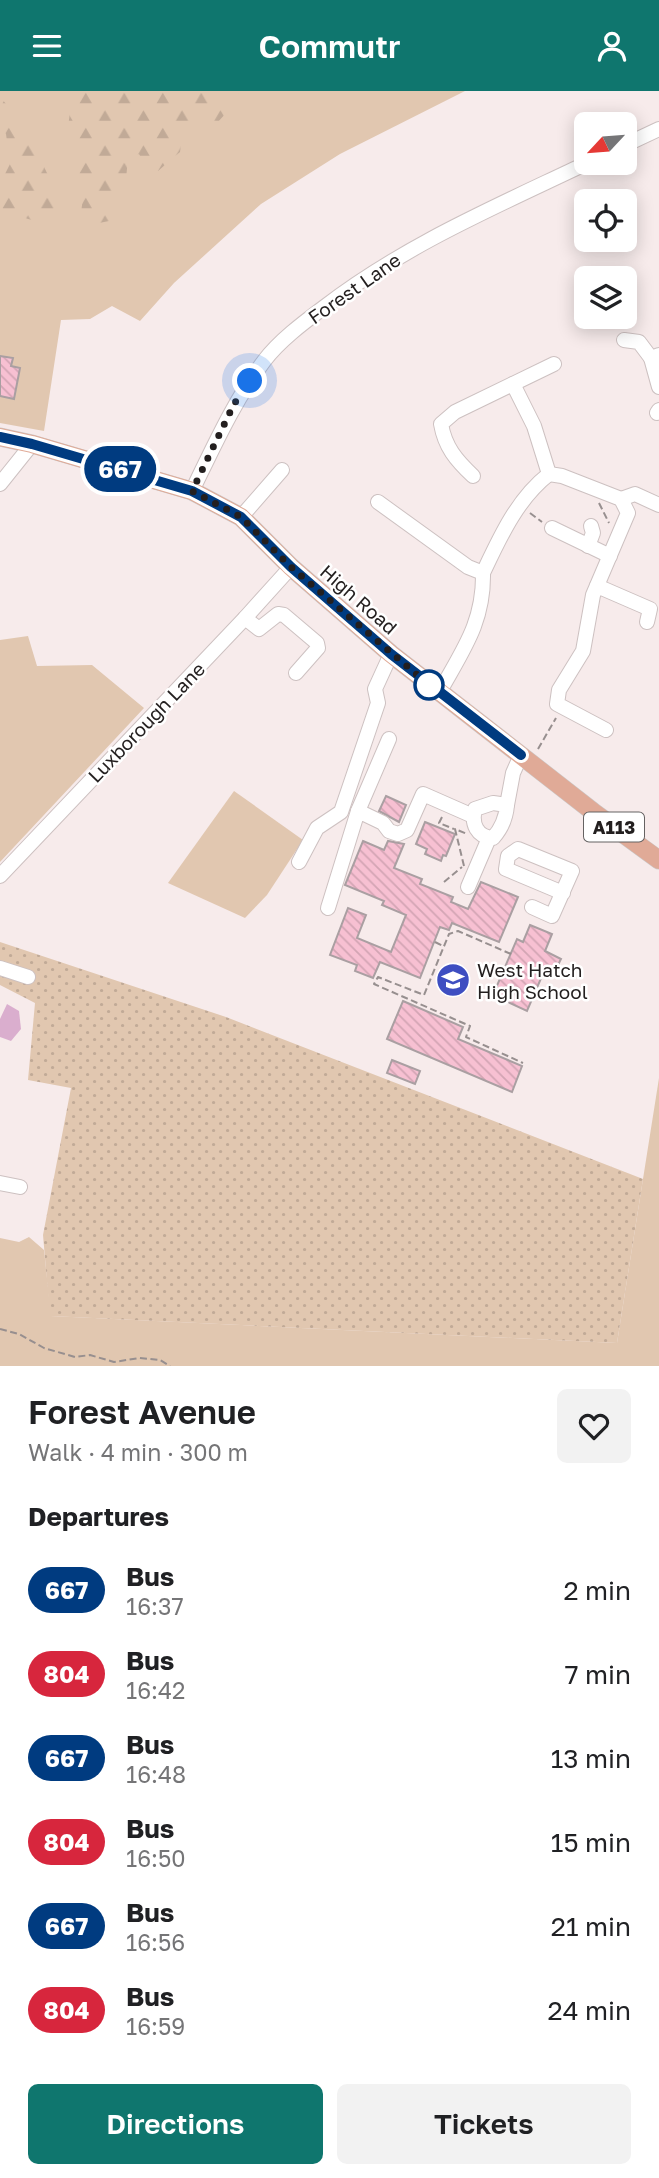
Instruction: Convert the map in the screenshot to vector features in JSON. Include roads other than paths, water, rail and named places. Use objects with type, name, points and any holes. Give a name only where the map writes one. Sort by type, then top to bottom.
[{"type":"main road","name":"High Road","points":[[0,437],[192,491],[241,517],[291,567],[391,654],[659,860]]},
{"type":"street","points":[[637,139],[659,128]]},
{"type":"street","name":"Forest Lane","points":[[192,491],[234,404],[266,359],[308,320],[354,285],[412,248],[574,169]]},
{"type":"street","points":[[624,340],[639,342],[655,356],[659,387]]},
{"type":"street","points":[[472,476],[448,448],[441,423],[455,412],[554,364]]},
{"type":"street","points":[[513,384],[534,426],[549,474]]},
{"type":"street","points":[[0,484],[32,444]]},
{"type":"street","points":[[241,517],[282,470]]},
{"type":"street","points":[[439,693],[480,614],[483,573],[505,526],[540,481],[549,474],[562,476],[621,499],[628,513],[593,595],[583,651],[559,690],[557,704],[606,730]]},
{"type":"street","points":[[621,499],[635,494],[659,505]]},
{"type":"street","points":[[378,502],[468,567],[483,573]]},
{"type":"street","points":[[588,546],[593,533],[592,526]]},
{"type":"street","points":[[552,527],[610,556]]},
{"type":"street","name":"Luxborough Lane","points":[[0,876],[291,567]]},
{"type":"street","points":[[597,586],[650,609],[647,622]]},
{"type":"street","points":[[245,618],[259,629],[278,614],[284,615],[317,643],[318,648],[296,673]]},
{"type":"street","points":[[299,862],[317,828],[341,812],[378,703],[375,689],[391,654]]},
{"type":"street","points":[[328,908],[358,811],[389,739]]},
{"type":"street","points":[[468,885],[489,839],[504,822],[513,773],[525,758]]},
{"type":"street","points":[[358,811],[398,834],[407,830],[423,794],[473,816]]},
{"type":"street","points":[[508,805],[493,803],[481,806],[475,809],[473,816],[478,832],[489,839],[503,855],[508,856]]},
{"type":"street","points":[[532,908],[552,916],[563,893],[572,871],[518,849],[508,856],[506,869],[563,893]]},
{"type":"street","points":[[0,968],[27,977]]},
{"type":"street","points":[[0,1183],[20,1187]]},
{"type":"place","name":"West Hatch High School","points":[[453,980]]}]
